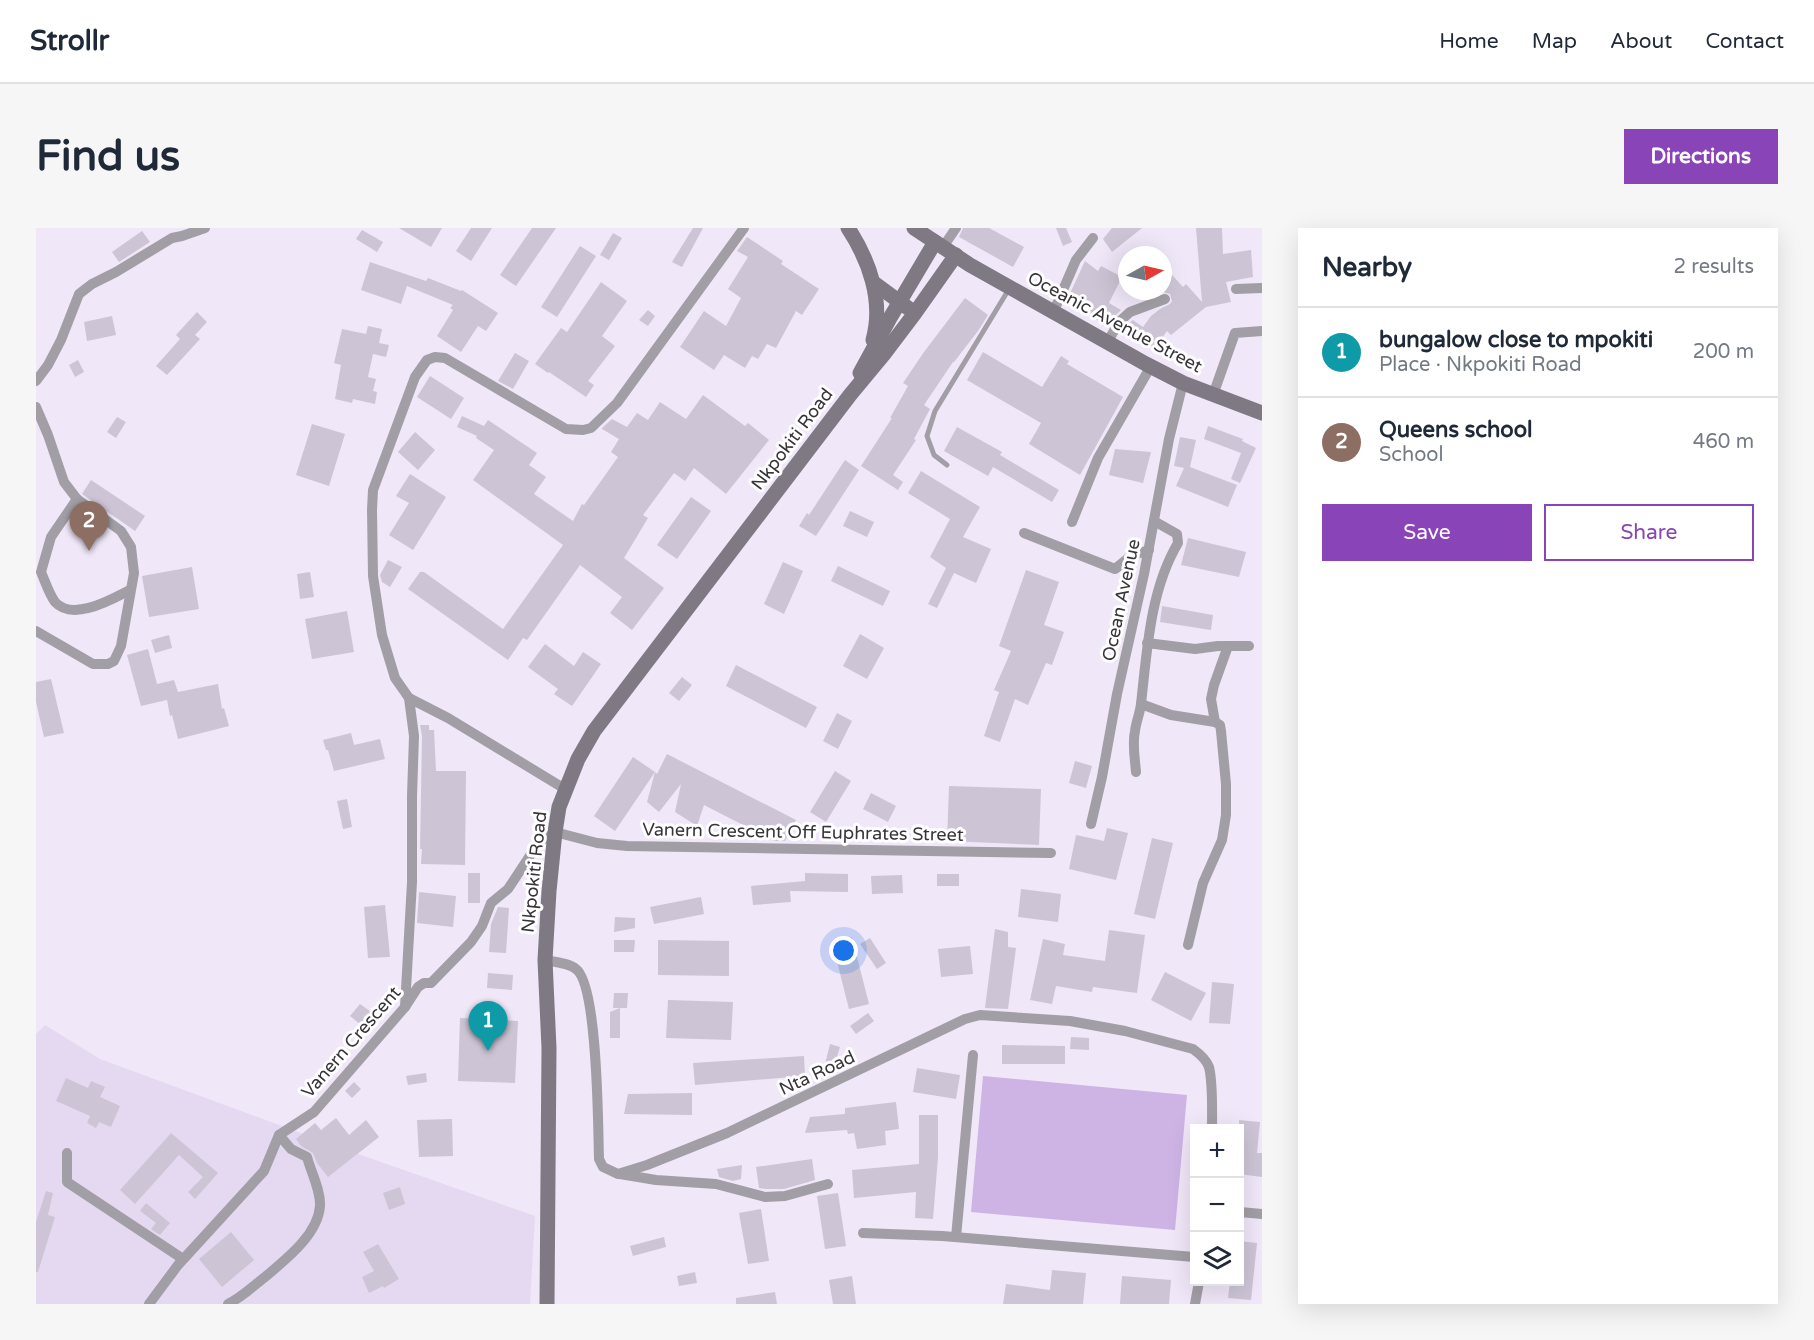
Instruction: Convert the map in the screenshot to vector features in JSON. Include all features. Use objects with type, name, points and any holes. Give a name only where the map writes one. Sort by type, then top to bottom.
[{"type":"main road","points":[[848,228],[866,261],[874,283],[875,334],[869,354]]},
{"type":"main road","name":"Oceanic Avenue Street","points":[[914,228],[1053,313],[1107,343],[1183,383],[1262,413]]},
{"type":"main road","points":[[850,394],[869,354],[900,302],[945,248]]},
{"type":"main road","points":[[850,394],[915,313],[945,248]]},
{"type":"main road","points":[[874,283],[915,313]]},
{"type":"main road","name":"Nkpokiti Road","points":[[547,1304],[549,1048],[545,960],[559,807],[578,759],[594,731],[850,394]]},
{"type":"street","points":[[36,381],[52,357],[79,294],[92,284],[172,238],[182,237],[205,228]]},
{"type":"street","points":[[405,1007],[412,882],[414,736],[409,698],[395,678],[382,635],[373,576],[372,510],[373,490],[415,377],[427,360],[435,357],[444,358],[566,429],[591,428],[617,403],[744,228]]},
{"type":"street","points":[[945,248],[956,228]]},
{"type":"street","points":[[1053,313],[1076,260],[1093,238]]},
{"type":"street","points":[[1236,289],[1262,288]]},
{"type":"street","points":[[1107,343],[1119,322],[1130,312],[1160,300]]},
{"type":"street","points":[[1213,395],[1235,333],[1262,331]]},
{"type":"street","points":[[1072,522],[1098,458],[1151,366]]},
{"type":"street","name":"Ocean Avenue","points":[[1091,824],[1149,550],[1169,439],[1183,383]]},
{"type":"street","points":[[36,407],[64,482],[77,499],[121,531],[131,547],[134,573],[121,646],[114,661],[108,664],[93,664],[36,631]]},
{"type":"street","points":[[77,499],[51,537],[41,572],[56,602],[67,609],[97,606],[130,590]]},
{"type":"street","points":[[1136,772],[1134,742],[1148,644],[1165,566],[1178,543],[1177,534],[1154,521]]},
{"type":"street","points":[[1024,533],[1115,569],[1131,556],[1149,550]]},
{"type":"street","points":[[1148,644],[1195,649],[1249,646]]},
{"type":"street","points":[[1215,722],[1211,699],[1228,646]]},
{"type":"street","points":[[409,698],[448,718],[565,789]]},
{"type":"street","points":[[1141,704],[1171,715],[1215,722],[1220,725],[1226,784],[1226,815],[1222,840],[1203,882],[1188,945]]},
{"type":"street","name":"Vanern Crescent","points":[[279,1135],[314,1112],[405,1007],[418,987],[424,983],[431,983],[471,942],[482,926],[491,903],[508,889],[539,843],[555,832]]},
{"type":"street","name":"Vanern Crescent Off Euphrates Street","points":[[555,832],[597,843],[627,846],[1051,853]]},
{"type":"street","points":[[545,960],[577,969],[588,998],[594,1038],[599,1159],[603,1167],[618,1173],[656,1180],[716,1184],[765,1197],[784,1196],[828,1184]]},
{"type":"street","name":"Nta Road","points":[[618,1173],[647,1165],[727,1133],[965,1019],[981,1015],[1070,1021],[1125,1031],[1193,1049],[1208,1065],[1212,1124]]},
{"type":"street","points":[[956,1237],[972,1055]]},
{"type":"street","points":[[149,1304],[183,1258],[264,1171],[279,1135],[291,1149],[307,1157],[319,1195],[320,1206],[317,1220],[300,1246],[243,1301],[228,1304]]},
{"type":"street","points":[[67,1152],[67,1182],[183,1258]]},
{"type":"street","points":[[1244,1212],[1262,1214]]},
{"type":"street","points":[[863,1233],[956,1237],[1190,1257]]},
{"type":"street","points":[[1195,1304],[1198,1286]]},
{"type":"lane","points":[[947,465],[934,455],[927,436],[935,411],[1010,287]]},
{"type":"shaded area","points":[[45,1025],[100,1059],[344,1149],[535,1216],[530,1304],[36,1304],[36,1034]]},
{"type":"shaded area","points":[[983,1076],[1187,1095],[1175,1230],[971,1212]]},
{"type":"building","points":[[399,228],[442,228],[431,247]]},
{"type":"building","points":[[471,228],[492,228],[471,261],[456,251]]},
{"type":"building","points":[[532,228],[556,228],[516,286],[500,275]]},
{"type":"building","points":[[693,228],[703,228],[682,267],[672,262]]},
{"type":"building","points":[[963,228],[989,228],[1024,247],[1013,267],[959,237]]},
{"type":"building","points":[[1056,228],[1066,228],[1072,242],[1063,246]]},
{"type":"building","points":[[1112,228],[1142,228],[1112,252],[1103,239]]},
{"type":"building","points":[[1196,228],[1222,228],[1223,254],[1251,250],[1253,277],[1226,282],[1231,302],[1206,307],[1171,335],[1167,331],[1154,349],[1138,337],[1135,341],[1122,332],[1133,320],[1143,327],[1151,316],[1170,304],[1172,275],[1183,287],[1186,284],[1202,302]]},
{"type":"building","points":[[362,230],[383,242],[377,252],[356,239]]},
{"type":"building","points":[[142,231],[150,242],[119,262],[112,252]]},
{"type":"building","points":[[613,233],[622,238],[609,260],[600,255]]},
{"type":"building","points":[[747,237],[783,261],[781,264],[819,289],[802,315],[796,311],[776,348],[767,344],[758,359],[752,356],[745,368],[724,355],[714,370],[680,347],[704,311],[726,326],[741,298],[728,289],[748,257],[737,251]]},
{"type":"building","points":[[580,246],[596,256],[557,317],[541,307]]},
{"type":"building","points":[[1085,261],[1098,271],[1101,266],[1118,275],[1118,285],[1109,303],[1121,310],[1108,326],[1066,302]]},
{"type":"building","points":[[370,262],[426,281],[428,278],[462,290],[498,313],[486,331],[478,326],[461,352],[437,336],[453,310],[450,308],[453,305],[407,286],[401,304],[361,290]]},
{"type":"building","points":[[601,282],[627,301],[602,336],[615,346],[588,381],[594,385],[586,397],[535,364],[561,328],[567,332]]},
{"type":"building","points":[[965,298],[988,315],[924,405],[930,409],[914,439],[916,440],[893,475],[903,482],[898,490],[861,466],[892,418],[890,418],[908,386],[903,383]]},
{"type":"building","points":[[648,310],[655,316],[648,326],[639,320]]},
{"type":"building","points":[[197,312],[207,322],[195,335],[200,339],[167,375],[156,366],[180,339],[176,335]]},
{"type":"building","points":[[112,316],[116,335],[87,341],[84,322]]},
{"type":"building","points":[[368,326],[382,329],[379,343],[389,345],[386,357],[373,354],[368,377],[376,379],[373,391],[377,392],[375,404],[353,399],[352,403],[335,399],[341,365],[334,363],[342,329],[366,334]]},
{"type":"building","points":[[983,352],[1042,387],[1061,356],[1069,361],[1067,364],[1123,397],[1080,475],[1029,444],[1041,423],[967,380]]},
{"type":"building","points":[[515,353],[529,361],[513,389],[498,381]]},
{"type":"building","points":[[78,360],[84,372],[75,377],[69,365]]},
{"type":"building","points":[[430,376],[464,398],[451,419],[417,397]]},
{"type":"building","points":[[703,395],[745,426],[748,423],[769,440],[726,494],[694,468],[685,481],[674,473],[643,515],[648,518],[624,558],[664,588],[632,630],[610,613],[622,597],[580,565],[527,640],[523,638],[508,660],[408,589],[420,572],[424,572],[503,629],[563,545],[473,480],[494,450],[476,438],[477,436],[457,427],[462,416],[484,426],[488,420],[537,453],[529,465],[546,477],[534,494],[573,521],[582,504],[584,505],[618,457],[611,452],[619,439],[602,428],[612,419],[627,427],[637,413],[648,420],[660,402],[686,419]]},
{"type":"building","points":[[117,417],[126,422],[116,438],[107,432]]},
{"type":"building","points":[[312,424],[345,434],[329,486],[296,475]]},
{"type":"building","points":[[1208,426],[1243,439],[1242,441],[1256,448],[1240,483],[1231,479],[1241,453],[1204,439]]},
{"type":"building","points":[[957,427],[1002,452],[1000,455],[1059,490],[1052,502],[993,467],[988,476],[944,451]]},
{"type":"building","points":[[415,432],[435,450],[418,470],[398,452]]},
{"type":"building","points":[[1180,437],[1196,440],[1190,467],[1237,485],[1228,507],[1176,486],[1184,468],[1174,466]]},
{"type":"building","points":[[1115,449],[1151,452],[1143,483],[1109,475]]},
{"type":"building","points":[[845,460],[859,470],[816,536],[799,526],[807,513],[809,515]]},
{"type":"building","points":[[921,471],[980,507],[963,537],[991,549],[976,583],[954,573],[937,608],[928,604],[946,568],[930,557],[950,519],[908,493]]},
{"type":"building","points":[[410,474],[446,497],[413,550],[389,535],[409,503],[396,496]]},
{"type":"building","points":[[91,480],[145,516],[135,531],[82,494]]},
{"type":"building","points":[[691,497],[711,511],[677,559],[657,545]]},
{"type":"building","points":[[850,511],[874,522],[867,537],[843,526]]},
{"type":"building","points":[[1188,538],[1246,552],[1239,577],[1181,565]]},
{"type":"building","points":[[388,560],[402,567],[390,587],[382,582],[380,575]]},
{"type":"building","points":[[783,562],[803,571],[784,614],[764,604]]},
{"type":"building","points":[[838,566],[890,591],[883,606],[831,581]]},
{"type":"building","points":[[192,567],[199,609],[149,617],[142,576]]},
{"type":"building","points":[[1026,570],[1059,582],[1044,625],[1064,632],[1052,665],[1046,663],[1028,705],[1015,699],[1000,742],[984,736],[999,692],[994,690],[1011,651],[999,646]]},
{"type":"building","points":[[310,572],[314,597],[300,599],[297,574]]},
{"type":"building","points":[[1162,606],[1213,615],[1211,630],[1160,622]]},
{"type":"building","points":[[347,611],[354,652],[312,659],[305,619]]},
{"type":"building","points":[[860,634],[884,648],[867,679],[843,666]]},
{"type":"building","points":[[169,635],[172,648],[155,653],[151,640]]},
{"type":"building","points":[[545,644],[574,666],[583,652],[601,664],[572,706],[554,694],[558,689],[528,667]]},
{"type":"building","points":[[148,649],[157,684],[174,680],[178,692],[218,684],[222,709],[224,708],[229,726],[178,739],[167,700],[141,706],[127,655]]},
{"type":"building","points":[[736,665],[817,707],[806,728],[726,686]]},
{"type":"building","points":[[682,677],[692,685],[679,701],[669,693]]},
{"type":"building","points":[[51,679],[64,733],[44,737],[36,702],[36,682]]},
{"type":"building","points":[[837,713],[852,721],[838,749],[823,741]]},
{"type":"building","points":[[420,725],[429,725],[429,730],[434,730],[436,771],[466,771],[465,865],[421,864],[422,736]]},
{"type":"building","points":[[351,733],[354,745],[380,739],[385,759],[334,771],[323,740]]},
{"type":"building","points":[[667,754],[796,820],[785,841],[774,841],[704,805],[697,826],[675,812],[681,784],[659,812],[647,802],[655,772],[657,774]]},
{"type":"building","points":[[633,757],[655,772],[615,831],[594,816]]},
{"type":"building","points":[[1075,761],[1092,766],[1086,788],[1069,783]]},
{"type":"building","points":[[835,771],[851,781],[826,822],[810,812]]},
{"type":"building","points":[[949,786],[1041,789],[1039,845],[947,841]]},
{"type":"building","points":[[871,793],[896,806],[888,822],[863,809]]},
{"type":"building","points":[[347,799],[352,827],[343,829],[337,801]]},
{"type":"building","points":[[1107,828],[1128,833],[1116,880],[1069,869],[1076,835],[1104,841]]},
{"type":"building","points":[[1152,838],[1173,843],[1155,919],[1134,914]]},
{"type":"building","points":[[468,873],[480,873],[480,903],[468,903]]},
{"type":"building","points":[[805,873],[848,874],[848,892],[790,891],[791,902],[753,905],[751,886],[805,881]]},
{"type":"building","points":[[937,874],[959,874],[959,886],[937,886]]},
{"type":"building","points":[[902,875],[903,893],[872,894],[871,876]]},
{"type":"building","points":[[1021,889],[1061,894],[1058,922],[1018,917]]},
{"type":"building","points":[[419,892],[456,896],[453,927],[417,923]]},
{"type":"building","points":[[701,897],[704,914],[654,924],[650,907]]},
{"type":"building","points":[[385,905],[390,957],[368,958],[364,907]]},
{"type":"building","points":[[498,907],[509,908],[506,953],[489,952],[491,924]]},
{"type":"building","points":[[615,917],[635,918],[635,928],[614,932]]},
{"type":"building","points":[[995,929],[1008,932],[1008,947],[1016,948],[1008,1009],[985,1008]]},
{"type":"building","points":[[1109,930],[1145,935],[1137,993],[1093,987],[1092,992],[1056,986],[1052,1004],[1030,1000],[1043,939],[1065,944],[1063,955],[1105,961]]},
{"type":"building","points":[[852,937],[869,1004],[849,1009],[832,942]]},
{"type":"building","points":[[870,938],[886,963],[877,969],[860,944]]},
{"type":"building","points":[[614,940],[635,940],[634,952],[614,952]]},
{"type":"building","points":[[658,940],[729,941],[729,976],[658,975]]},
{"type":"building","points":[[970,946],[973,974],[941,977],[938,949]]},
{"type":"building","points":[[1165,972],[1206,993],[1191,1021],[1151,1000]]},
{"type":"building","points":[[488,973],[513,975],[512,990],[487,988]]},
{"type":"building","points":[[1212,982],[1234,984],[1230,1024],[1209,1023]]},
{"type":"building","points":[[614,993],[628,993],[627,1008],[613,1008]]},
{"type":"building","points":[[668,1000],[733,1002],[731,1040],[666,1038]]},
{"type":"building","points":[[360,1004],[371,1012],[361,1025],[350,1016]]},
{"type":"building","points":[[620,1008],[620,1038],[610,1038],[610,1012]]},
{"type":"building","points":[[868,1013],[874,1021],[856,1034],[850,1026]]},
{"type":"building","points":[[460,1018],[518,1021],[515,1083],[458,1081]]},
{"type":"building","points":[[1071,1037],[1089,1038],[1089,1050],[1070,1049]]},
{"type":"building","points":[[830,1044],[840,1047],[834,1067],[825,1064]]},
{"type":"building","points":[[1002,1045],[1065,1046],[1065,1064],[1002,1064]]},
{"type":"building","points":[[804,1056],[805,1076],[695,1085],[693,1063]]},
{"type":"building","points":[[917,1068],[960,1075],[956,1099],[913,1092]]},
{"type":"building","points":[[426,1073],[427,1082],[408,1085],[406,1076]]},
{"type":"building","points":[[66,1078],[88,1088],[91,1081],[105,1087],[100,1097],[120,1106],[111,1127],[99,1122],[96,1128],[87,1123],[90,1116],[56,1101]]},
{"type":"building","points":[[354,1082],[361,1089],[352,1098],[345,1091]]},
{"type":"building","points":[[692,1093],[692,1115],[624,1114],[628,1094]]},
{"type":"building","points":[[896,1102],[899,1129],[885,1131],[886,1145],[857,1149],[854,1133],[848,1134],[847,1130],[805,1133],[810,1117],[845,1114],[845,1108]]},
{"type":"building","points":[[919,1115],[938,1115],[938,1157],[933,1219],[915,1218],[916,1192],[854,1198],[852,1170],[919,1164]]},
{"type":"building","points":[[336,1118],[349,1135],[366,1120],[379,1137],[328,1177],[317,1163],[313,1153],[301,1146],[296,1139],[315,1123],[321,1130]]},
{"type":"building","points":[[452,1119],[453,1156],[419,1157],[417,1120]]},
{"type":"building","points":[[1239,1120],[1260,1122],[1257,1153],[1262,1153],[1262,1177],[1244,1175],[1244,1124],[1239,1124]]},
{"type":"building","points":[[171,1133],[218,1173],[195,1199],[188,1192],[203,1177],[179,1155],[135,1204],[120,1190]]},
{"type":"building","points":[[812,1159],[815,1180],[784,1189],[759,1188],[756,1167]]},
{"type":"building","points":[[742,1165],[741,1179],[733,1181],[719,1177],[717,1169]]},
{"type":"building","points":[[400,1187],[405,1204],[389,1210],[383,1193]]},
{"type":"building","points":[[46,1191],[53,1193],[48,1215],[55,1217],[38,1272],[36,1272],[36,1222]]},
{"type":"building","points":[[838,1193],[846,1246],[825,1249],[817,1196]]},
{"type":"building","points":[[146,1203],[170,1223],[160,1235],[151,1229],[156,1223],[140,1211]]},
{"type":"building","points":[[761,1209],[769,1261],[748,1264],[739,1213]]},
{"type":"building","points":[[231,1232],[254,1260],[222,1287],[199,1259]]},
{"type":"building","points":[[664,1237],[666,1247],[633,1256],[630,1246]]},
{"type":"building","points":[[1244,1242],[1257,1243],[1251,1300],[1228,1298],[1229,1286],[1244,1286]]},
{"type":"building","points":[[378,1244],[399,1279],[384,1288],[383,1286],[369,1293],[362,1277],[374,1271],[363,1252]]},
{"type":"building","points":[[1052,1270],[1086,1273],[1083,1304],[1003,1304],[1006,1284],[1050,1290]]},
{"type":"building","points":[[695,1272],[697,1283],[679,1286],[677,1276]]},
{"type":"building","points":[[852,1276],[856,1304],[833,1304],[829,1280]]},
{"type":"building","points":[[1122,1276],[1171,1280],[1169,1304],[1120,1304]]},
{"type":"building","points":[[775,1292],[777,1304],[736,1304],[736,1298]]},
{"type":"place","name":"Queens school","points":[[89,551]]},
{"type":"place","name":"bungalow close to mpokiti","points":[[488,1051]]}]
